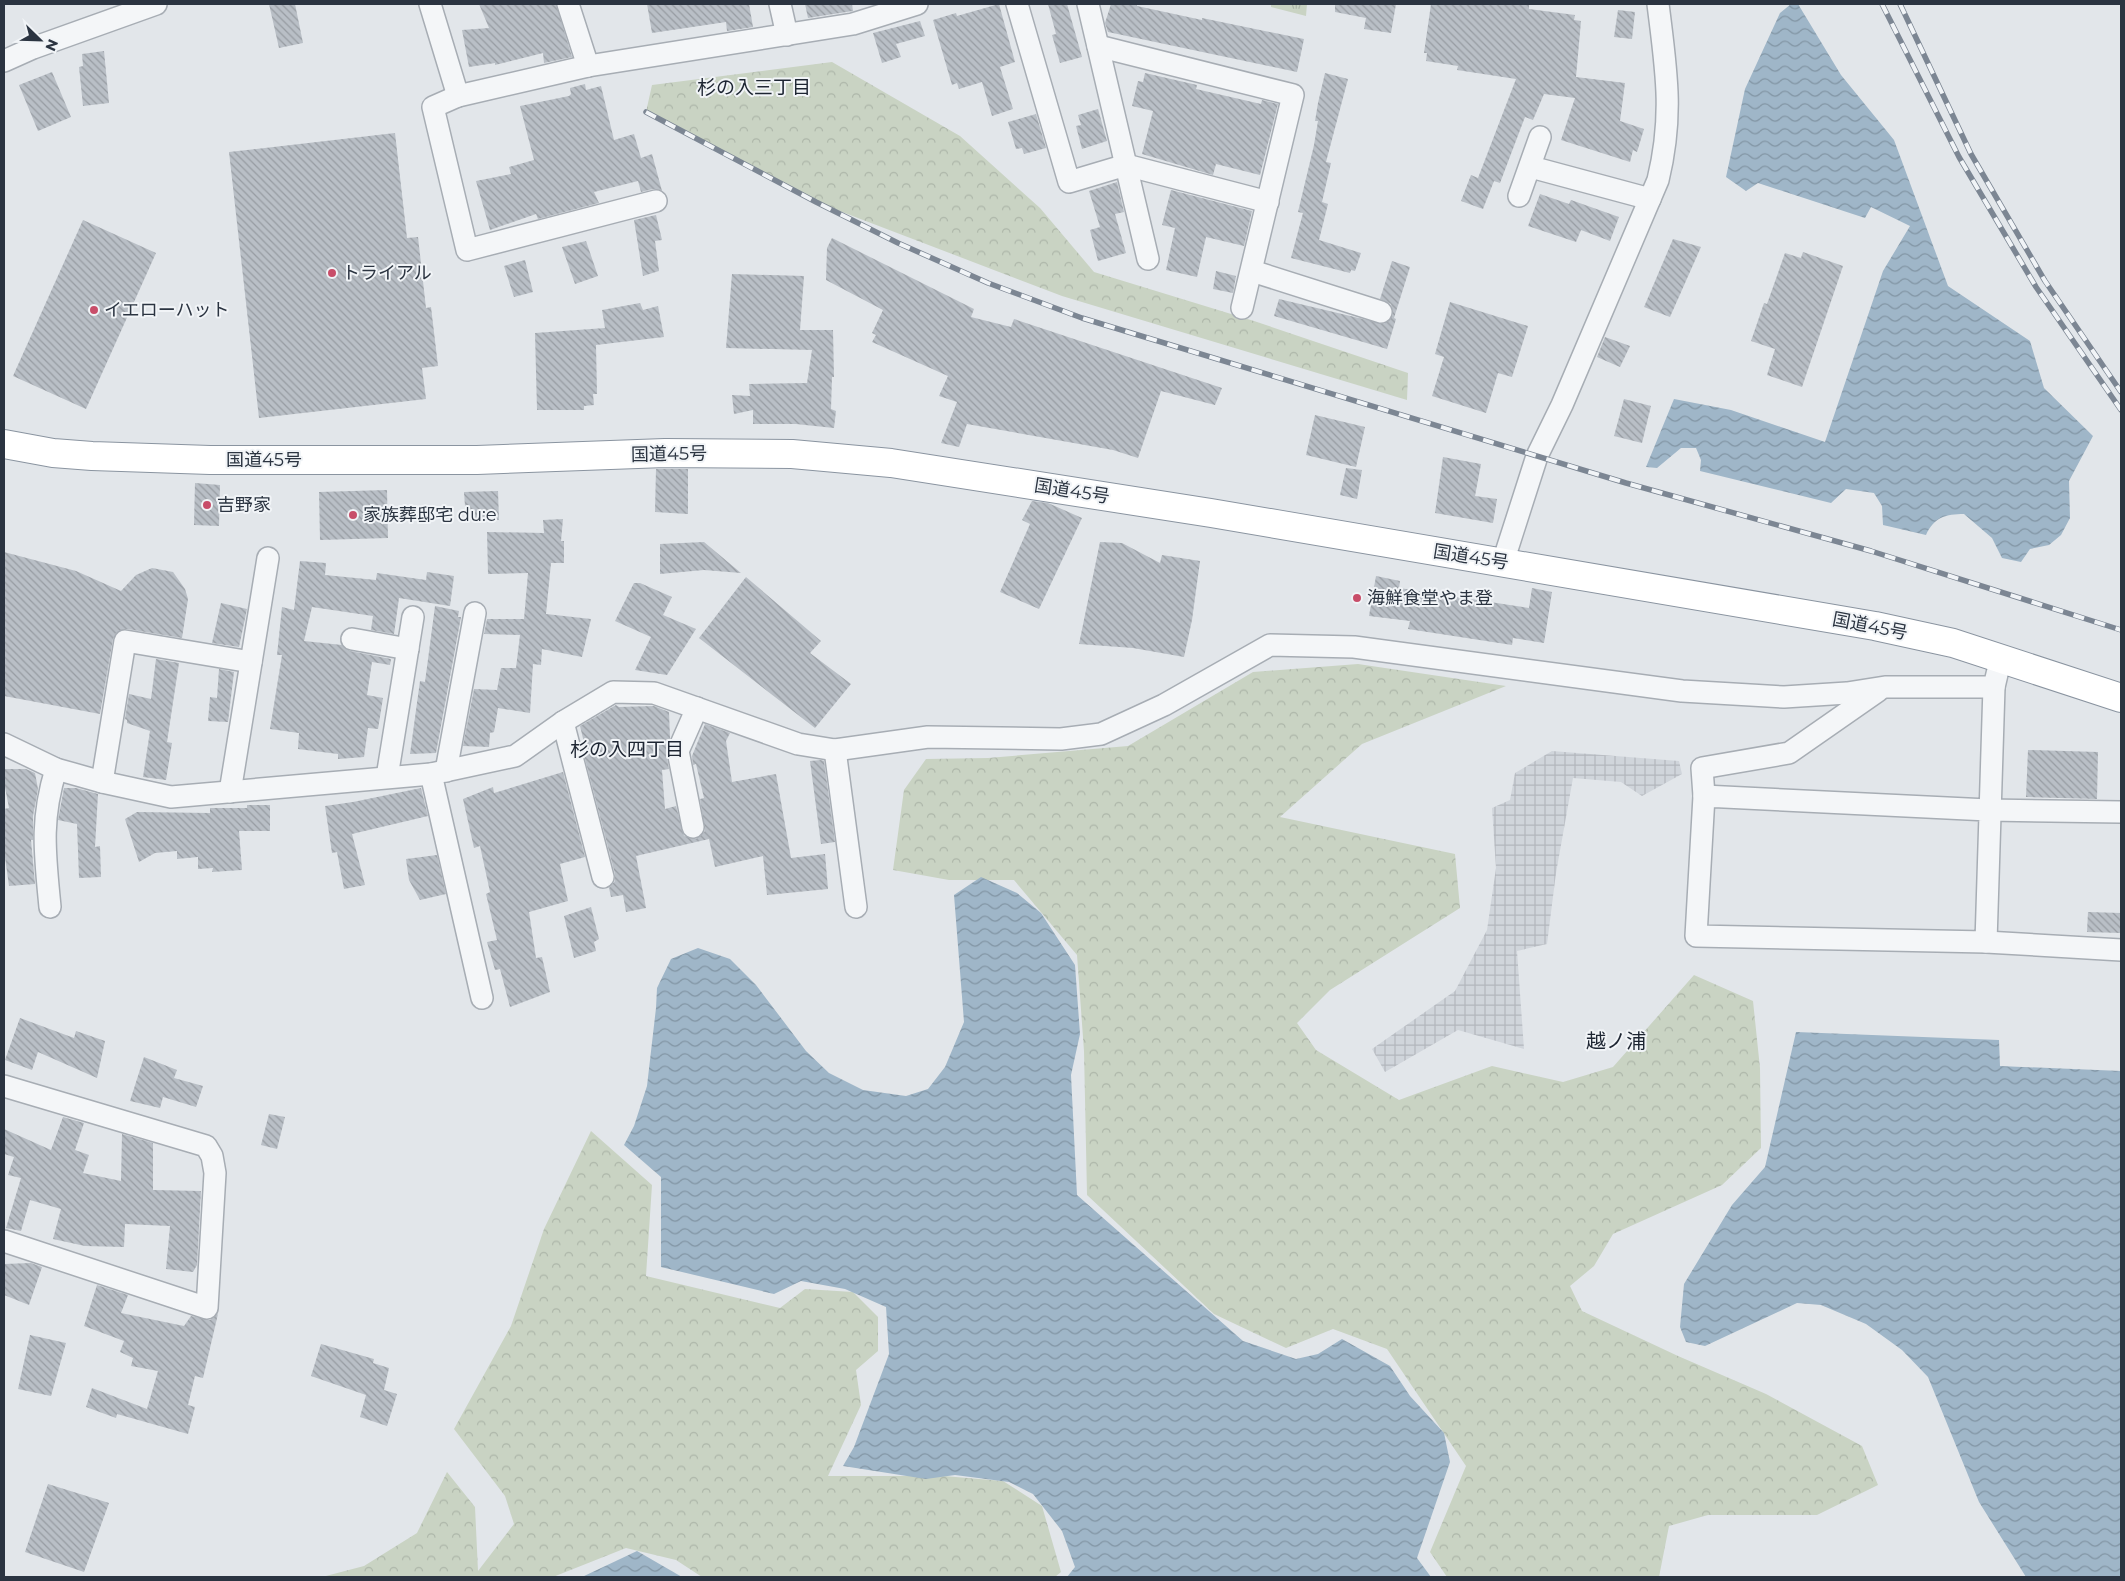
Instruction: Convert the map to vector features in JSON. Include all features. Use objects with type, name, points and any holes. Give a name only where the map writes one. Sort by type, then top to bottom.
[{"type":"highway","name":"国道45号","points":[[4,444],[53,453],[210,460],[414,461],[665,453],[792,454],[891,463],[1503,562],[1875,626],[1953,643],[2001,657],[2121,698]]},
{"type":"street","points":[[4,61],[42,44],[156,4]]},
{"type":"street","points":[[430,4],[458,96]]},
{"type":"street","points":[[568,4],[588,66]]},
{"type":"street","points":[[780,4],[786,35]]},
{"type":"street","points":[[656,201],[467,250],[444,160],[433,106],[458,96],[588,66],[853,24],[916,4]]},
{"type":"street","points":[[1017,4],[1069,182],[1126,165],[1268,202]]},
{"type":"street","points":[[1088,4],[1148,259]]},
{"type":"street","points":[[1503,562],[1537,456],[1566,396],[1658,180],[1665,151],[1668,87],[1658,4]]},
{"type":"street","points":[[1098,46],[1293,95],[1242,308]]},
{"type":"street","points":[[1519,196],[1531,167],[1540,137]]},
{"type":"street","points":[[1531,167],[1650,199]]},
{"type":"street","points":[[1252,271],[1381,312]]},
{"type":"street","points":[[230,792],[268,558]]},
{"type":"street","points":[[475,613],[438,773],[482,998]]},
{"type":"street","points":[[387,776],[413,617]]},
{"type":"street","points":[[352,639],[408,649]]},
{"type":"street","points":[[102,782],[125,641],[251,662]]},
{"type":"street","points":[[4,744],[56,769],[102,782],[172,797],[387,776],[438,773],[515,756],[563,722],[613,692],[654,693],[798,744],[835,750],[928,737],[1061,739],[1101,734],[1164,704],[1270,645],[1354,647],[1682,692],[1784,697],[1847,693],[1885,687],[1994,687]]},
{"type":"street","points":[[1986,942],[1988,810],[1994,687],[2001,657]]},
{"type":"street","points":[[1885,687],[1789,753],[1702,768],[1704,796],[1696,936],[1986,942],[2121,950]]},
{"type":"street","points":[[693,827],[678,751],[697,708]]},
{"type":"street","points":[[563,722],[603,877]]},
{"type":"street","points":[[835,750],[856,907]]},
{"type":"street","points":[[50,907],[44,833],[47,798],[56,769]]},
{"type":"street","points":[[1704,796],[1988,810],[2121,812]]},
{"type":"street","points":[[4,1086],[206,1146],[212,1156],[215,1172],[207,1308],[4,1241]]},
{"type":"shaded area","points":[[1552,751],[1679,761],[1682,774],[1642,796],[1621,782],[1573,778],[1556,873],[1547,944],[1517,951],[1524,1049],[1458,1030],[1385,1072],[1372,1049],[1455,991],[1487,930],[1496,868],[1492,808],[1510,800],[1515,773]]},
{"type":"green space","points":[[1271,4],[1307,4],[1306,16],[1271,7]]},
{"type":"green space","points":[[832,62],[960,136],[1040,208],[1094,272],[1254,321],[1408,373],[1407,400],[1062,296],[816,202],[646,112],[652,85]]},
{"type":"green space","points":[[1358,664],[1506,686],[1362,744],[1280,817],[1455,854],[1460,908],[1330,990],[1297,1023],[1316,1050],[1399,1100],[1492,1066],[1563,1082],[1613,1067],[1694,975],[1753,1001],[1760,1068],[1761,1148],[1722,1185],[1613,1234],[1594,1266],[1570,1286],[1582,1311],[1678,1356],[1766,1394],[1862,1446],[1878,1485],[1817,1515],[1708,1515],[1669,1526],[1659,1577],[1447,1577],[1430,1552],[1466,1466],[1387,1349],[1333,1329],[1286,1348],[1214,1314],[1087,1195],[1084,1051],[1077,955],[1014,880],[949,880],[893,870],[904,790],[926,759],[988,758],[1128,746],[1253,672]]},
{"type":"green space","points":[[591,1131],[652,1185],[646,1276],[780,1308],[805,1289],[853,1292],[878,1317],[878,1351],[856,1370],[861,1405],[828,1476],[944,1476],[1003,1481],[1042,1506],[1061,1572],[1055,1577],[702,1577],[676,1560],[626,1548],[553,1577],[322,1577],[364,1566],[417,1533],[447,1472],[475,1507],[478,1571],[514,1524],[505,1496],[454,1429],[511,1326],[544,1229]]},
{"type":"water","points":[[1791,4],[1798,4],[1841,75],[1894,140],[1948,286],[2030,341],[2044,388],[2093,436],[2069,481],[2070,518],[2061,535],[2049,545],[2030,549],[2021,562],[2002,558],[1992,538],[1964,514],[1946,516],[1937,520],[1926,535],[1883,525],[1882,506],[1874,493],[1846,489],[1831,503],[1700,471],[1701,460],[1696,448],[1681,448],[1657,468],[1646,467],[1674,399],[1731,410],[1825,442],[1883,271],[1910,226],[1871,207],[1865,218],[1758,183],[1746,191],[1726,177],[1745,89],[1780,13]]},
{"type":"water","points":[[981,877],[1017,893],[1041,913],[1075,965],[1080,1034],[1071,1075],[1077,1195],[1243,1341],[1296,1359],[1318,1354],[1342,1339],[1390,1366],[1410,1396],[1444,1433],[1450,1462],[1417,1558],[1431,1577],[1067,1577],[1075,1567],[1062,1531],[1033,1494],[1009,1482],[955,1475],[926,1479],[843,1466],[854,1447],[889,1354],[886,1307],[845,1289],[801,1281],[774,1294],[661,1267],[661,1177],[624,1145],[634,1126],[647,1086],[657,988],[671,959],[698,948],[730,959],[756,985],[806,1051],[829,1073],[863,1090],[906,1096],[928,1089],[945,1067],[964,1022],[954,895]]},
{"type":"water","points":[[1796,1032],[1999,1040],[2000,1066],[2121,1071],[2121,1577],[2026,1577],[1979,1502],[1928,1377],[1902,1350],[1866,1324],[1821,1305],[1797,1303],[1705,1346],[1686,1342],[1680,1327],[1684,1284],[1732,1205],[1765,1167]]},
{"type":"water","points":[[637,1551],[682,1577],[582,1577]]},
{"type":"building","points":[[269,4],[295,4],[303,43],[279,48]]},
{"type":"building","points":[[479,4],[556,4],[572,57],[544,63],[543,53],[495,65],[495,63],[469,67],[462,30],[489,28]]},
{"type":"building","points":[[647,4],[749,4],[753,27],[727,31],[726,22],[652,33]]},
{"type":"building","points":[[805,4],[852,4],[853,11],[808,18]]},
{"type":"building","points":[[999,4],[1015,62],[1000,67],[1013,109],[992,116],[982,82],[959,89],[957,83],[952,85],[933,20],[956,13],[957,16]]},
{"type":"building","points":[[1048,4],[1067,4],[1082,57],[1060,63],[1052,35],[1056,34]]},
{"type":"building","points":[[1111,4],[1137,4],[1137,6],[1202,20],[1202,18],[1304,39],[1297,72],[1108,32],[1105,23]]},
{"type":"building","points":[[1335,4],[1396,4],[1391,33],[1364,29],[1366,18],[1335,12]]},
{"type":"building","points":[[1431,4],[1529,4],[1529,9],[1575,15],[1574,20],[1581,21],[1576,77],[1625,83],[1620,121],[1644,129],[1637,152],[1633,150],[1630,162],[1561,140],[1575,98],[1544,94],[1533,120],[1525,117],[1500,183],[1494,181],[1483,209],[1461,201],[1471,175],[1478,178],[1516,79],[1457,70],[1458,66],[1426,61],[1427,53],[1424,53]]},
{"type":"building","points":[[1618,10],[1635,12],[1632,39],[1614,37]]},
{"type":"building","points":[[920,21],[925,36],[896,44],[901,57],[882,63],[873,33]]},
{"type":"building","points":[[104,51],[109,103],[83,106],[79,67],[83,66],[82,54]]},
{"type":"building","points":[[52,72],[71,117],[38,131],[19,85]]},
{"type":"building","points":[[1145,73],[1197,85],[1196,89],[1261,104],[1262,100],[1278,104],[1260,175],[1216,164],[1213,175],[1142,154],[1153,111],[1132,106],[1138,81],[1143,82]]},
{"type":"building","points":[[1325,73],[1348,79],[1326,162],[1331,163],[1322,202],[1328,204],[1319,240],[1361,253],[1355,271],[1351,270],[1350,273],[1291,258],[1303,213],[1298,212],[1314,145],[1318,121],[1315,121]]},
{"type":"building","points":[[585,84],[586,90],[601,86],[614,140],[634,134],[641,158],[652,154],[662,191],[653,189],[641,192],[638,181],[594,192],[599,203],[538,219],[536,214],[490,230],[476,181],[511,174],[509,167],[534,160],[520,106],[569,96],[571,94],[570,88]]},
{"type":"building","points":[[1098,109],[1107,141],[1082,149],[1076,126],[1081,125],[1078,115]]},
{"type":"building","points":[[1036,114],[1046,148],[1024,154],[1022,148],[1016,149],[1008,122]]},
{"type":"building","name":"トライアル","points":[[395,133],[407,238],[418,237],[426,308],[431,307],[438,366],[422,368],[426,399],[259,418],[229,152]]},
{"type":"building","points":[[1117,182],[1124,212],[1115,214],[1126,253],[1098,261],[1090,230],[1100,227],[1089,191]]},
{"type":"building","points":[[1171,190],[1252,211],[1244,246],[1206,237],[1197,277],[1166,270],[1175,228],[1162,225]]},
{"type":"building","points":[[1540,194],[1569,204],[1571,200],[1619,217],[1610,241],[1581,230],[1576,242],[1528,226]]},
{"type":"building","points":[[656,215],[662,240],[655,241],[659,271],[643,276],[634,220]]},
{"type":"building","points":[[83,220],[156,253],[86,409],[13,376]]},
{"type":"building","points":[[832,238],[974,309],[971,317],[1011,327],[1014,319],[1222,388],[1215,405],[1161,391],[1138,458],[1113,450],[967,424],[959,447],[941,443],[957,402],[939,396],[948,376],[872,342],[876,335],[872,333],[883,310],[826,280],[827,248]]},
{"type":"building","points":[[1673,239],[1701,247],[1670,317],[1644,307]]},
{"type":"building","points":[[586,241],[598,276],[575,284],[562,247]]},
{"type":"building","points":[[1803,252],[1843,266],[1802,387],[1767,375],[1775,349],[1751,341],[1764,303],[1767,304],[1785,253],[1801,258]]},
{"type":"building","points":[[525,260],[533,292],[514,297],[504,266]]},
{"type":"building","points":[[1392,261],[1410,267],[1394,318],[1396,319],[1387,349],[1274,316],[1279,299],[1384,324],[1393,315],[1391,304],[1380,299]]},
{"type":"building","points":[[1216,271],[1236,276],[1233,293],[1213,289]]},
{"type":"building","points":[[732,274],[804,276],[800,330],[833,330],[834,377],[832,377],[831,409],[836,411],[834,428],[796,424],[753,424],[753,410],[734,414],[732,395],[750,396],[749,384],[807,383],[812,350],[726,348]]},
{"type":"building","points":[[1450,302],[1528,326],[1512,377],[1498,373],[1486,413],[1432,396],[1444,357],[1435,354]]},
{"type":"building","points":[[640,303],[643,310],[658,306],[664,337],[596,345],[597,394],[593,394],[594,405],[584,406],[584,410],[537,410],[535,333],[605,328],[602,310]]},
{"type":"building","points":[[1605,337],[1630,346],[1620,367],[1597,357]]},
{"type":"building","points":[[1624,399],[1651,406],[1642,443],[1614,436]]},
{"type":"building","points":[[1315,415],[1365,427],[1356,467],[1306,455]]},
{"type":"building","points":[[1443,457],[1481,464],[1475,496],[1497,499],[1493,523],[1435,513]]},
{"type":"building","points":[[1346,468],[1362,470],[1357,499],[1340,495]]},
{"type":"building","points":[[656,469],[688,469],[688,514],[655,512]]},
{"type":"building","name":"吉野家","points":[[195,483],[220,485],[219,526],[194,525]]},
{"type":"building","name":"家族葬邸宅 du:e","points":[[387,490],[388,538],[320,540],[319,492]]},
{"type":"building","points":[[498,491],[499,520],[466,520],[464,492]]},
{"type":"building","points":[[1032,501],[1048,503],[1082,518],[1039,609],[1000,592],[1030,524],[1022,520]]},
{"type":"building","points":[[563,519],[561,541],[564,541],[564,563],[551,563],[546,614],[591,619],[582,657],[542,649],[541,665],[533,664],[530,713],[498,708],[494,732],[490,733],[489,747],[463,746],[474,689],[497,690],[501,668],[516,668],[520,635],[484,634],[487,619],[524,619],[528,573],[488,574],[487,532],[544,533],[543,520]]},
{"type":"building","points":[[704,542],[741,573],[704,570],[660,574],[660,544]]},
{"type":"building","points":[[1100,542],[1122,543],[1160,563],[1162,555],[1200,561],[1192,620],[1184,657],[1133,648],[1079,644]]},
{"type":"building","points":[[4,552],[76,571],[121,591],[136,575],[152,568],[173,572],[185,589],[188,599],[182,638],[127,629],[116,633],[113,639],[100,714],[4,696]]},
{"type":"building","points":[[300,561],[326,563],[325,575],[376,580],[377,573],[426,580],[427,572],[454,576],[450,606],[399,598],[394,634],[371,630],[373,616],[312,607],[304,641],[342,645],[350,651],[391,659],[390,665],[372,662],[367,695],[383,698],[378,729],[368,728],[364,757],[338,759],[338,754],[298,749],[299,733],[270,729],[282,655],[277,655],[282,607],[294,610]]},
{"type":"building","points":[[1376,576],[1400,581],[1399,588],[1529,608],[1532,588],[1552,592],[1544,643],[1513,638],[1512,645],[1408,629],[1410,621],[1369,616]]},
{"type":"building","points":[[746,577],[821,641],[810,653],[851,684],[815,728],[699,638]]},
{"type":"building","points":[[634,583],[640,583],[672,597],[663,615],[696,629],[667,675],[635,670],[651,637],[615,621]]},
{"type":"building","points":[[221,603],[247,609],[239,647],[212,643]]},
{"type":"building","points":[[435,606],[459,611],[458,617],[461,617],[436,753],[410,754],[420,681],[425,682]]},
{"type":"building","points":[[156,659],[179,663],[167,742],[172,743],[166,780],[143,777],[150,731],[127,723],[125,719],[129,694],[151,699]]},
{"type":"building","points":[[219,669],[234,672],[228,722],[208,721],[210,697],[217,698]]},
{"type":"building","points":[[616,705],[619,707],[654,706],[669,712],[670,738],[666,753],[669,769],[662,770],[665,809],[676,806],[684,836],[696,839],[705,831],[700,799],[704,798],[696,764],[693,765],[692,756],[705,724],[730,733],[726,741],[732,782],[776,774],[791,858],[825,854],[828,889],[767,895],[763,856],[715,867],[709,839],[636,856],[646,908],[626,912],[623,895],[611,897],[609,888],[615,881],[615,874],[584,755],[587,755],[580,726]]},
{"type":"building","points":[[2028,750],[2098,752],[2097,799],[2026,797]]},
{"type":"building","points":[[810,761],[824,761],[835,842],[821,844]]},
{"type":"building","points":[[4,769],[26,769],[35,773],[38,789],[33,816],[33,840],[31,840],[35,884],[9,886],[4,850],[4,809],[9,808],[4,782]]},
{"type":"building","points":[[563,772],[585,857],[560,864],[568,901],[529,912],[536,958],[542,957],[550,992],[510,1007],[500,969],[495,970],[487,942],[497,940],[486,894],[490,892],[480,846],[474,848],[463,799],[493,787],[494,793]]},
{"type":"building","points":[[64,788],[76,788],[98,794],[95,847],[100,846],[101,877],[79,878],[77,824],[58,820]]},
{"type":"building","points":[[421,788],[428,816],[352,834],[365,885],[344,889],[337,852],[332,853],[325,806]]},
{"type":"building","points":[[247,805],[270,805],[270,831],[239,831],[242,870],[212,872],[213,868],[198,869],[198,857],[177,859],[177,851],[155,853],[139,862],[125,819],[137,812],[210,813],[210,808],[247,808]]},
{"type":"building","points":[[437,855],[446,894],[420,900],[409,880],[406,859]]},
{"type":"building","points":[[591,907],[599,939],[594,942],[596,951],[574,958],[564,916]]},
{"type":"building","points":[[2088,912],[2121,913],[2121,933],[2087,932]]},
{"type":"building","points":[[20,1018],[74,1038],[76,1031],[105,1041],[97,1078],[38,1052],[32,1070],[5,1060]]},
{"type":"building","points":[[144,1057],[177,1070],[174,1078],[203,1086],[196,1107],[163,1097],[160,1108],[130,1101]]},
{"type":"building","points":[[269,1114],[285,1117],[277,1149],[261,1145]]},
{"type":"building","points":[[63,1117],[84,1123],[75,1150],[89,1155],[83,1173],[121,1181],[122,1134],[153,1143],[153,1190],[201,1191],[197,1265],[193,1272],[166,1269],[170,1226],[125,1224],[124,1247],[85,1246],[53,1239],[61,1209],[30,1200],[21,1231],[6,1228],[21,1178],[8,1175],[14,1157],[4,1154],[4,1129],[51,1150]]},
{"type":"building","points":[[31,1263],[42,1267],[29,1305],[4,1295],[4,1264]]},
{"type":"building","points":[[97,1285],[128,1295],[121,1313],[184,1326],[191,1316],[210,1320],[218,1314],[203,1378],[195,1376],[188,1405],[195,1407],[188,1434],[117,1414],[116,1418],[86,1407],[92,1388],[147,1409],[158,1371],[131,1366],[133,1358],[120,1352],[124,1341],[84,1326]]},
{"type":"building","points":[[30,1335],[66,1343],[51,1396],[18,1389]]},
{"type":"building","points":[[321,1344],[374,1359],[373,1363],[389,1368],[384,1390],[397,1394],[387,1426],[360,1417],[366,1395],[311,1376]]},
{"type":"building","points":[[48,1484],[109,1503],[84,1572],[25,1552]]},
{"type":"railway","points":[[1882,4],[1959,157],[2036,287],[2121,410]]},
{"type":"railway","points":[[1900,4],[1971,154],[2045,281],[2121,392]]},
{"type":"railway","points":[[646,112],[898,243],[988,283],[1082,318],[1626,483],[1871,551],[2121,630]]},
{"type":"place","name":"トライアル","points":[[332,273]]},
{"type":"place","name":"イエローハット","points":[[94,310]]},
{"type":"place","name":"吉野家","points":[[207,505]]},
{"type":"place","name":"家族葬邸宅 du:e","points":[[353,515]]},
{"type":"place","name":"海鮮食堂やま登","points":[[1357,598]]},
{"type":"district","name":"杉の入三丁目","points":[[754,87]]},
{"type":"district","name":"杉の入四丁目","points":[[627,749]]},
{"type":"district","name":"越ノ浦","points":[[1616,1041]]}]
